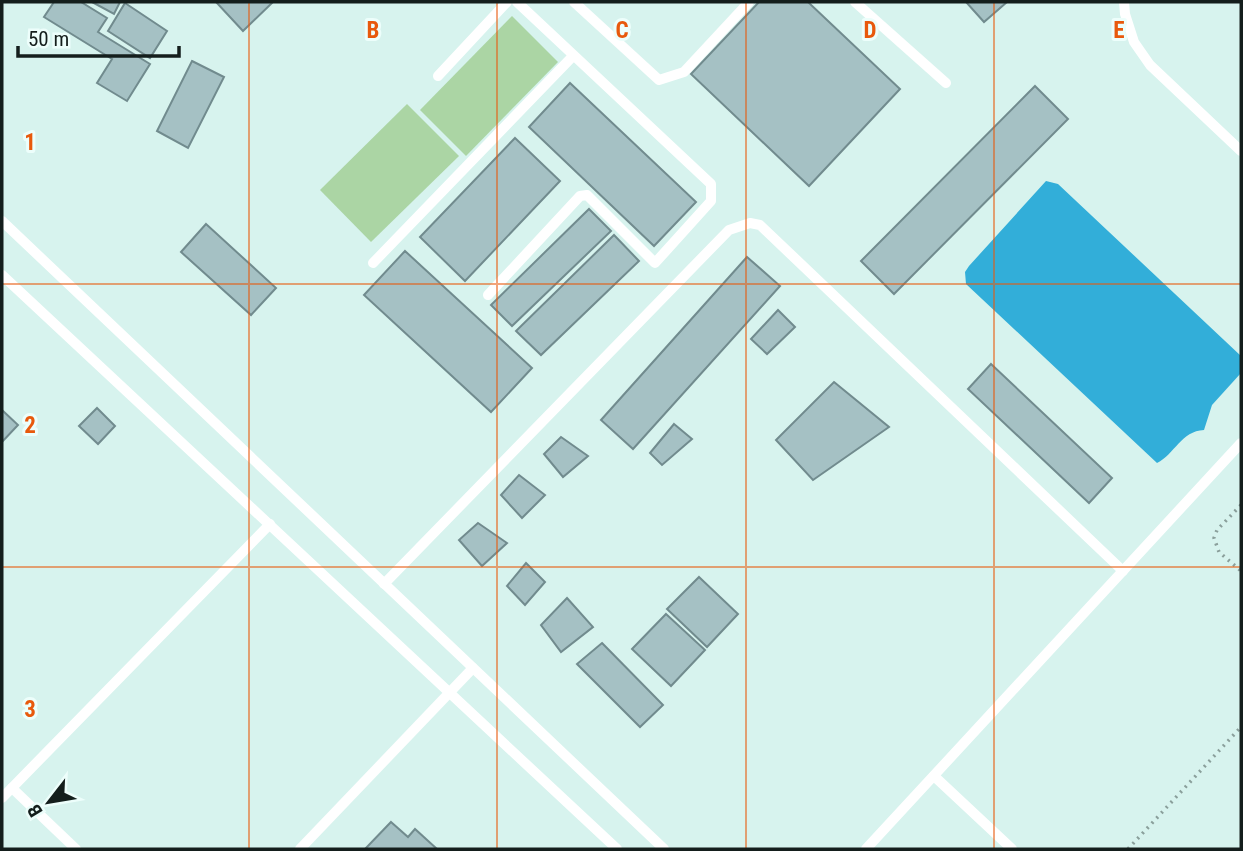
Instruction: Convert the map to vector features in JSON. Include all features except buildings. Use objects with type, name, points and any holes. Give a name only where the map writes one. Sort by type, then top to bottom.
[{"type":"lane","points":[[438,76],[507,2]]},
{"type":"lane","points":[[574,2],[659,80],[684,72],[749,2]]},
{"type":"lane","points":[[855,2],[946,83]]},
{"type":"lane","points":[[1124,2],[1134,41],[1150,65],[1241,152]]},
{"type":"lane","points":[[488,295],[580,196],[587,195],[655,263],[711,201],[711,184],[573,56],[523,4]]},
{"type":"lane","points":[[373,264],[573,56]]},
{"type":"lane","points":[[2,221],[664,849]]},
{"type":"lane","points":[[384,584],[729,230],[750,223],[760,225],[1122,571]]},
{"type":"lane","points":[[2,275],[617,849]]},
{"type":"lane","points":[[866,849],[1241,443]]},
{"type":"lane","points":[[2,798],[270,524]]},
{"type":"lane","points":[[300,849],[473,668]]},
{"type":"lane","points":[[934,776],[1012,849]]},
{"type":"lane","points":[[12,788],[76,849]]},
{"type":"path","points":[[1241,505],[1217,530],[1214,538],[1219,552],[1241,571]]},
{"type":"path","points":[[1128,849],[1241,727]]},
{"type":"green space","points":[[512,16],[558,62],[466,156],[420,110]]},
{"type":"green space","points":[[407,104],[459,156],[371,242],[320,190]]},
{"type":"water","points":[[1046,181],[1058,184],[1241,356],[1241,373],[1212,405],[1204,430],[1189,434],[1157,463],[966,284],[965,272],[969,266]]}]
